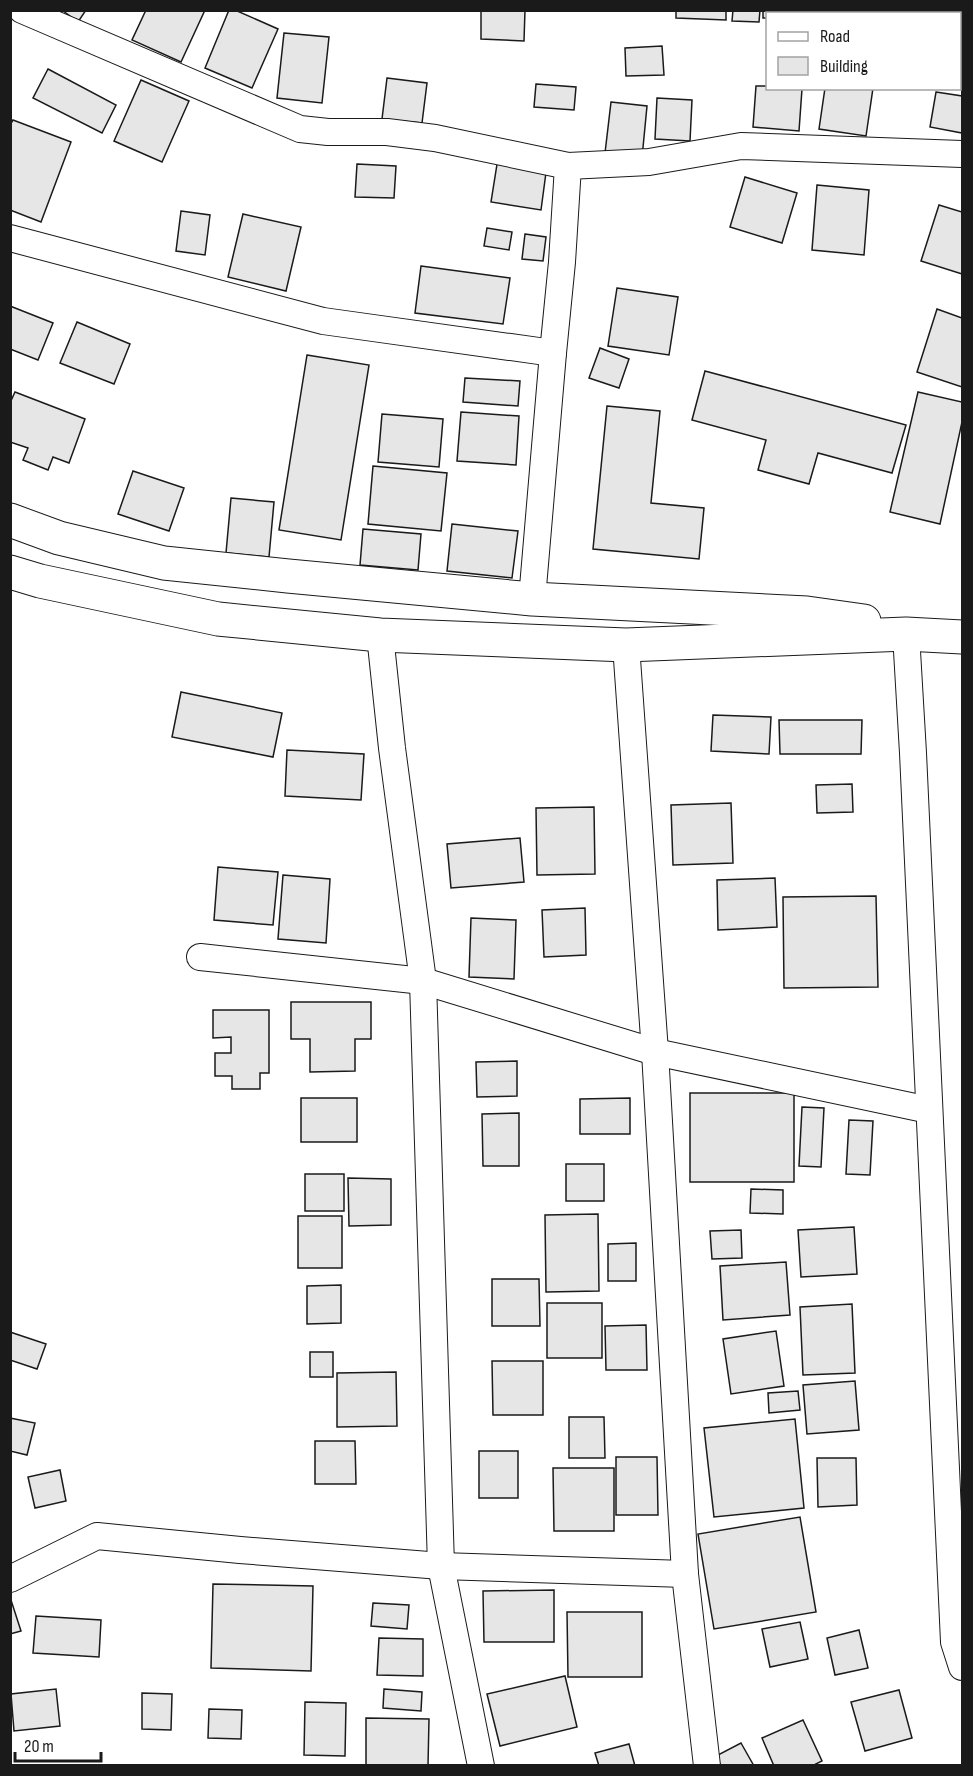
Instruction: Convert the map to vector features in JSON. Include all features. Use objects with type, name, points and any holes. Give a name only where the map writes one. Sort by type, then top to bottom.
[{"type":"highway","points":[[10,520],[59,538],[164,563],[532,599],[807,613],[858,620],[906,634]]},
{"type":"highway","points":[[10,572],[40,581],[218,619],[381,634],[626,645],[906,634],[963,637]]},
{"type":"street","points":[[22,10],[300,129],[328,132],[387,132],[435,138],[568,166],[649,162],[741,146],[963,153]]},
{"type":"street","points":[[532,599],[552,353],[562,262],[568,166]]},
{"type":"street","points":[[10,238],[323,321],[552,353]]},
{"type":"street","points":[[381,634],[392,748],[423,981],[441,1566],[481,1766]]},
{"type":"street","points":[[906,634],[954,1642],[963,1667]]},
{"type":"street","points":[[626,645],[655,1052],[685,1574],[707,1766]]},
{"type":"street","points":[[200,957],[423,981],[655,1052],[929,1110]]},
{"type":"street","points":[[10,1579],[97,1536],[441,1566],[685,1574]]},
{"type":"building","points":[[62,10],[86,10],[78,22]]},
{"type":"building","points":[[146,10],[205,10],[181,62],[132,40]]},
{"type":"building","points":[[229,10],[235,10],[278,29],[252,88],[205,68]]},
{"type":"building","points":[[481,10],[525,10],[524,41],[481,39]]},
{"type":"building","points":[[676,10],[726,10],[726,20],[676,18]]},
{"type":"building","points":[[733,10],[760,10],[759,22],[732,21]]},
{"type":"building","points":[[763,10],[787,10],[787,12],[766,12],[766,18],[763,18]]},
{"type":"building","points":[[790,10],[835,10],[835,12],[790,12]]},
{"type":"building","points":[[842,10],[884,10],[884,12],[842,12]]},
{"type":"building","points":[[284,33],[329,37],[322,103],[277,98]]},
{"type":"building","points":[[662,46],[664,75],[626,76],[625,48]]},
{"type":"building","points":[[48,69],[116,105],[102,133],[33,98]]},
{"type":"building","points":[[387,78],[427,83],[422,123],[382,119]]},
{"type":"building","points":[[141,80],[189,101],[162,162],[114,141]]},
{"type":"building","points":[[536,84],[576,87],[574,110],[534,107]]},
{"type":"building","points":[[756,86],[766,86],[766,90],[802,90],[799,131],[753,127]]},
{"type":"building","points":[[825,90],[873,90],[866,136],[819,129]]},
{"type":"building","points":[[936,92],[962,96],[962,133],[930,127]]},
{"type":"building","points":[[657,98],[692,100],[690,141],[655,139]]},
{"type":"building","points":[[611,102],[647,106],[642,158],[605,153]]},
{"type":"building","points":[[13,120],[71,142],[41,222],[10,210],[10,125]]},
{"type":"building","points":[[498,158],[547,165],[541,210],[491,202]]},
{"type":"building","points":[[357,164],[396,166],[394,198],[355,197]]},
{"type":"building","points":[[745,177],[797,193],[782,243],[730,227]]},
{"type":"building","points":[[817,185],[869,190],[864,255],[812,250]]},
{"type":"building","points":[[939,205],[962,212],[962,274],[921,261]]},
{"type":"building","points":[[181,211],[210,215],[205,255],[176,251]]},
{"type":"building","points":[[243,214],[301,227],[286,291],[228,277]]},
{"type":"building","points":[[487,228],[512,232],[509,250],[484,246]]},
{"type":"building","points":[[525,234],[546,237],[543,261],[522,259]]},
{"type":"building","points":[[421,266],[510,278],[503,324],[415,313]]},
{"type":"building","points":[[617,288],[678,297],[669,355],[608,346]]},
{"type":"building","points":[[10,306],[53,323],[38,360],[10,349]]},
{"type":"building","points":[[937,309],[962,318],[962,387],[917,372]]},
{"type":"building","points":[[77,322],[130,344],[114,384],[60,363]]},
{"type":"building","points":[[600,348],[629,359],[619,388],[589,378]]},
{"type":"building","points":[[307,355],[369,365],[341,540],[279,530]]},
{"type":"building","points":[[705,371],[906,425],[892,473],[818,453],[809,484],[758,470],[766,440],[692,420]]},
{"type":"building","points":[[465,378],[520,381],[518,406],[463,402]]},
{"type":"building","points":[[15,392],[85,419],[69,463],[53,457],[48,470],[23,460],[28,448],[10,442],[10,403]]},
{"type":"building","points":[[918,392],[962,402],[962,422],[940,524],[890,512]]},
{"type":"building","points":[[607,406],[660,411],[651,503],[704,508],[699,559],[593,549]]},
{"type":"building","points":[[461,412],[519,416],[516,465],[457,461]]},
{"type":"building","points":[[382,414],[443,419],[439,467],[378,462]]},
{"type":"building","points":[[373,466],[447,473],[441,531],[368,524]]},
{"type":"building","points":[[133,471],[184,488],[169,531],[118,514]]},
{"type":"building","points":[[231,498],[274,502],[269,557],[226,553]]},
{"type":"building","points":[[452,524],[518,531],[512,578],[447,571]]},
{"type":"building","points":[[363,529],[421,534],[418,570],[360,565]]},
{"type":"building","points":[[181,692],[282,713],[273,757],[172,737]]},
{"type":"building","points":[[713,715],[771,717],[769,754],[711,751]]},
{"type":"building","points":[[779,720],[862,720],[861,754],[780,754]]},
{"type":"building","points":[[287,750],[364,754],[361,800],[285,796]]},
{"type":"building","points":[[852,784],[853,812],[817,813],[816,785]]},
{"type":"building","points":[[731,803],[733,863],[673,865],[671,805]]},
{"type":"building","points":[[594,807],[595,874],[537,875],[536,808]]},
{"type":"building","points":[[520,838],[524,882],[451,888],[447,844]]},
{"type":"building","points":[[218,867],[278,872],[273,925],[214,920]]},
{"type":"building","points":[[283,875],[330,879],[326,943],[278,939]]},
{"type":"building","points":[[775,878],[777,927],[718,930],[717,880]]},
{"type":"building","points":[[876,896],[878,987],[784,988],[783,897]]},
{"type":"building","points":[[585,908],[586,955],[544,957],[542,910]]},
{"type":"building","points":[[471,918],[516,920],[514,979],[469,977]]},
{"type":"building","points":[[291,1002],[371,1002],[371,1039],[355,1039],[355,1071],[310,1072],[310,1039],[291,1039]]},
{"type":"building","points":[[213,1010],[269,1010],[269,1073],[260,1073],[260,1089],[232,1089],[232,1076],[215,1076],[215,1053],[231,1053],[231,1037],[213,1038]]},
{"type":"building","points":[[517,1061],[517,1096],[477,1097],[476,1062]]},
{"type":"building","points":[[690,1093],[794,1093],[794,1182],[690,1182]]},
{"type":"building","points":[[301,1098],[357,1098],[357,1142],[301,1142]]},
{"type":"building","points":[[630,1098],[630,1134],[580,1134],[580,1099]]},
{"type":"building","points":[[802,1107],[824,1108],[821,1167],[799,1166]]},
{"type":"building","points":[[519,1113],[519,1166],[483,1166],[482,1114]]},
{"type":"building","points":[[849,1120],[873,1121],[870,1175],[846,1174]]},
{"type":"building","points":[[566,1164],[604,1164],[604,1201],[566,1201]]},
{"type":"building","points":[[305,1174],[344,1174],[344,1211],[305,1211]]},
{"type":"building","points":[[348,1178],[391,1179],[391,1225],[349,1226]]},
{"type":"building","points":[[751,1189],[783,1190],[783,1214],[750,1213]]},
{"type":"building","points":[[598,1214],[599,1291],[546,1292],[545,1215]]},
{"type":"building","points":[[298,1216],[342,1216],[342,1268],[298,1268]]},
{"type":"building","points":[[854,1227],[857,1274],[801,1277],[798,1230]]},
{"type":"building","points":[[741,1230],[742,1258],[712,1259],[710,1231]]},
{"type":"building","points":[[636,1243],[636,1281],[608,1281],[608,1244]]},
{"type":"building","points":[[786,1262],[790,1315],[723,1320],[720,1266]]},
{"type":"building","points":[[492,1279],[539,1279],[540,1326],[492,1326]]},
{"type":"building","points":[[341,1285],[341,1323],[307,1324],[307,1286]]},
{"type":"building","points":[[547,1303],[602,1303],[602,1358],[547,1358]]},
{"type":"building","points":[[852,1304],[855,1373],[803,1375],[800,1307]]},
{"type":"building","points":[[646,1325],[647,1370],[606,1370],[605,1326]]},
{"type":"building","points":[[776,1331],[784,1386],[731,1394],[723,1339]]},
{"type":"building","points":[[10,1332],[46,1344],[37,1369],[10,1360]]},
{"type":"building","points":[[310,1352],[333,1352],[333,1377],[310,1377]]},
{"type":"building","points":[[492,1361],[543,1361],[543,1415],[493,1415]]},
{"type":"building","points":[[396,1372],[397,1426],[337,1427],[337,1373]]},
{"type":"building","points":[[855,1381],[859,1430],[807,1434],[803,1385]]},
{"type":"building","points":[[798,1391],[800,1410],[769,1413],[768,1393]]},
{"type":"building","points":[[569,1417],[604,1417],[605,1458],[569,1458]]},
{"type":"building","points":[[10,1418],[35,1423],[27,1455],[10,1451]]},
{"type":"building","points":[[795,1419],[804,1508],[714,1517],[704,1428]]},
{"type":"building","points":[[315,1441],[355,1441],[356,1484],[315,1484]]},
{"type":"building","points":[[479,1451],[518,1451],[518,1498],[479,1498]]},
{"type":"building","points":[[616,1457],[657,1457],[658,1515],[616,1515]]},
{"type":"building","points":[[817,1458],[856,1458],[857,1505],[818,1507]]},
{"type":"building","points":[[553,1468],[614,1468],[614,1531],[554,1531]]},
{"type":"building","points":[[60,1470],[66,1501],[35,1508],[28,1477]]},
{"type":"building","points":[[800,1517],[816,1612],[714,1629],[698,1534]]},
{"type":"building","points":[[213,1584],[313,1586],[311,1671],[211,1668]]},
{"type":"building","points":[[554,1590],[554,1642],[484,1642],[483,1591]]},
{"type":"building","points":[[10,1597],[21,1631],[10,1634]]},
{"type":"building","points":[[373,1603],[409,1605],[407,1629],[371,1626]]},
{"type":"building","points":[[567,1612],[642,1612],[642,1677],[568,1677]]},
{"type":"building","points":[[36,1616],[101,1620],[99,1657],[33,1653]]},
{"type":"building","points":[[800,1622],[808,1659],[770,1667],[762,1629]]},
{"type":"building","points":[[859,1630],[868,1668],[835,1675],[827,1638]]},
{"type":"building","points":[[379,1638],[423,1639],[423,1676],[377,1675]]},
{"type":"building","points":[[565,1676],[577,1727],[500,1746],[487,1694]]},
{"type":"building","points":[[56,1689],[60,1726],[14,1731],[11,1694]]},
{"type":"building","points":[[384,1689],[422,1692],[421,1711],[383,1708]]},
{"type":"building","points":[[899,1690],[912,1738],[865,1751],[851,1702]]},
{"type":"building","points":[[142,1693],[172,1694],[171,1730],[142,1729]]},
{"type":"building","points":[[305,1702],[346,1703],[345,1756],[304,1755]]},
{"type":"building","points":[[209,1709],[242,1710],[241,1739],[208,1738]]},
{"type":"building","points":[[366,1718],[429,1719],[428,1766],[366,1766]]},
{"type":"building","points":[[803,1720],[822,1761],[812,1766],[774,1766],[762,1738]]},
{"type":"building","points":[[741,1743],[754,1766],[721,1766],[716,1756]]},
{"type":"building","points":[[629,1744],[635,1766],[599,1766],[595,1753]]}]
